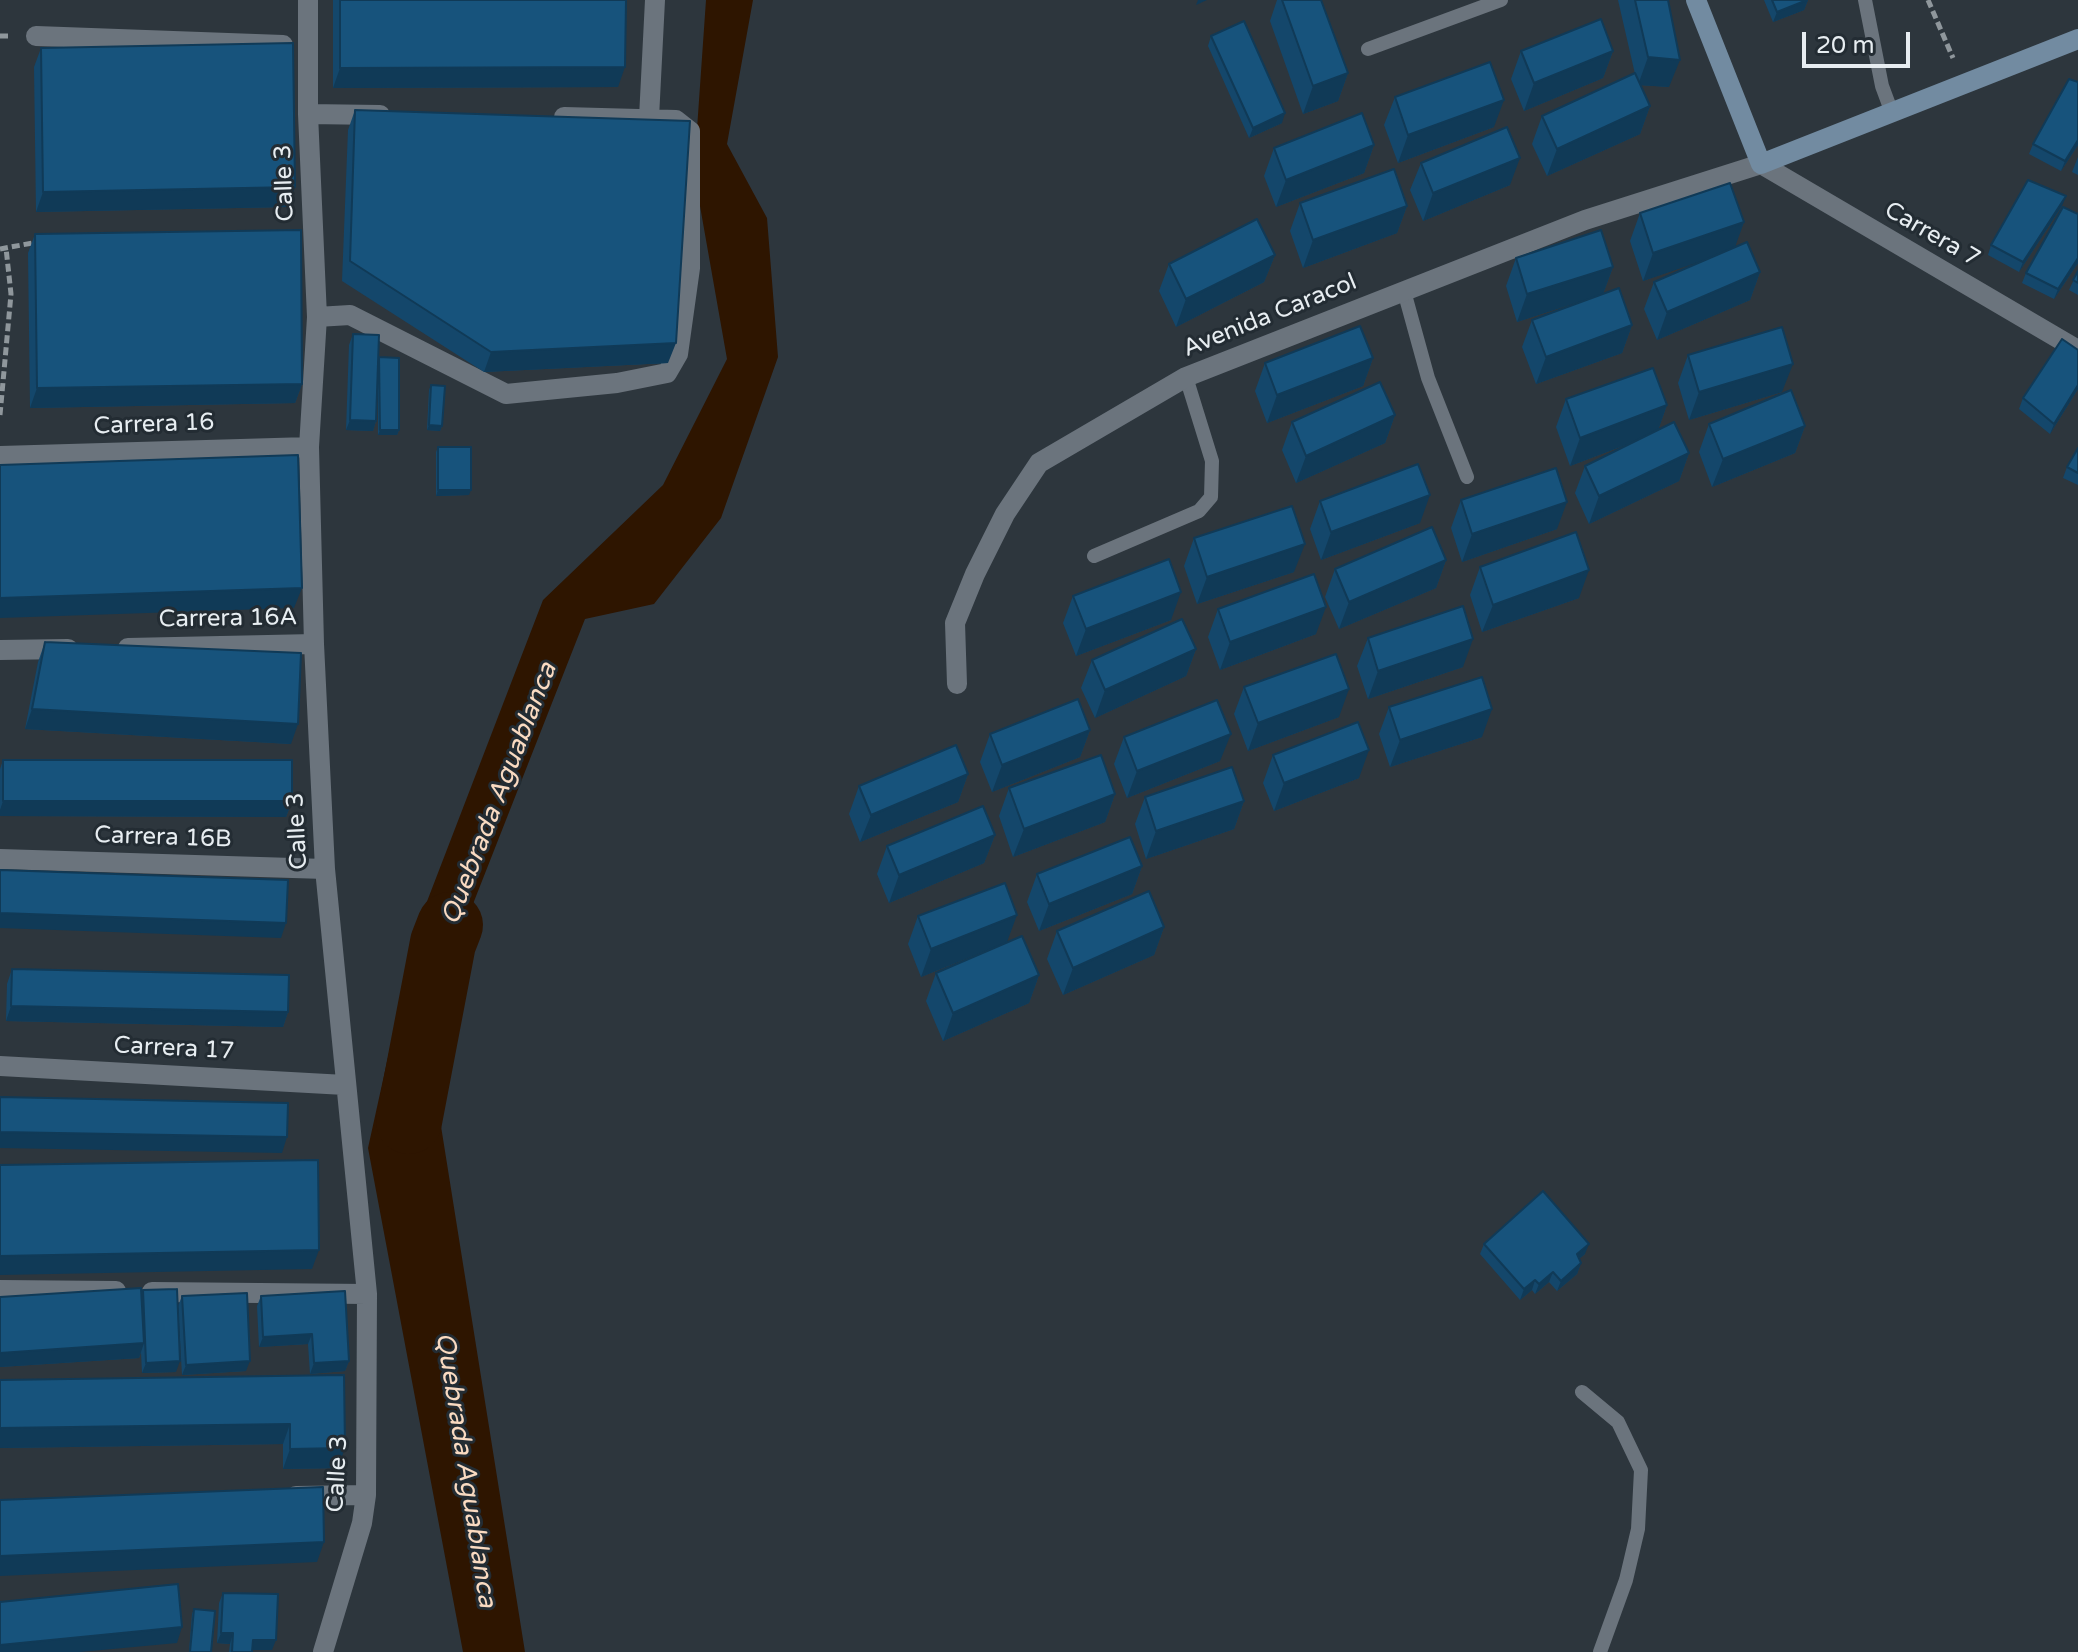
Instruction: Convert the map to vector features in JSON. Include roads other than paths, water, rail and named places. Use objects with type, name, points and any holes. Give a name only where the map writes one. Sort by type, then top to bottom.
[{"type":"main road","points":[[1696,0],[1761,164],[2078,39]]},
{"type":"street","name":"Calle 3","points":[[308,0],[305,236],[317,317],[309,447],[314,644],[325,869],[367,1294],[366,1495],[362,1523],[323,1652]]},
{"type":"street","points":[[649,118],[655,0]]},
{"type":"street","points":[[36,36],[307,45]]},
{"type":"street","points":[[308,114],[401,115]]},
{"type":"street","points":[[317,317],[350,315],[506,394],[617,383],[667,373],[678,354],[690,268],[690,131],[676,120],[540,117]]},
{"type":"street","name":"Avenida Caracol","points":[[957,684],[955,623],[1005,514],[1039,463],[1186,377],[1585,220],[1761,164]]},
{"type":"street","name":"Carrera 7","points":[[1761,164],[2078,350]]},
{"type":"street","name":"Carrera 16","points":[[0,456],[309,447]]},
{"type":"street","name":"Carrera 16A","points":[[0,650],[314,644]]},
{"type":"street","name":"Carrera 16B","points":[[0,859],[325,869]]},
{"type":"street","name":"Carrera 17","points":[[0,1066],[345,1085]]},
{"type":"street","points":[[0,1290],[367,1294]]},
{"type":"street","points":[[270,1497],[366,1495]]},
{"type":"lane","points":[[1368,49],[1501,0]]},
{"type":"lane","points":[[1865,0],[1882,86],[1892,113]]},
{"type":"lane","points":[[1404,291],[1428,378],[1467,477]]},
{"type":"lane","points":[[1094,556],[1199,511],[1211,497],[1212,461],[1186,377]]},
{"type":"lane","points":[[1582,1392],[1618,1422],[1641,1470],[1638,1529],[1626,1580],[1600,1652]]},
{"type":"water","points":[[706,0],[753,0],[727,144],[767,218],[778,357],[721,518],[654,604],[585,619],[425,1026],[525,1652],[463,1652],[368,1148],[416,930],[543,600],[663,485],[727,359],[694,172]]},
{"type":"waterway","name":"Quebrada Aguablanca","points":[[409,1121],[443,943],[450,925]]}]
